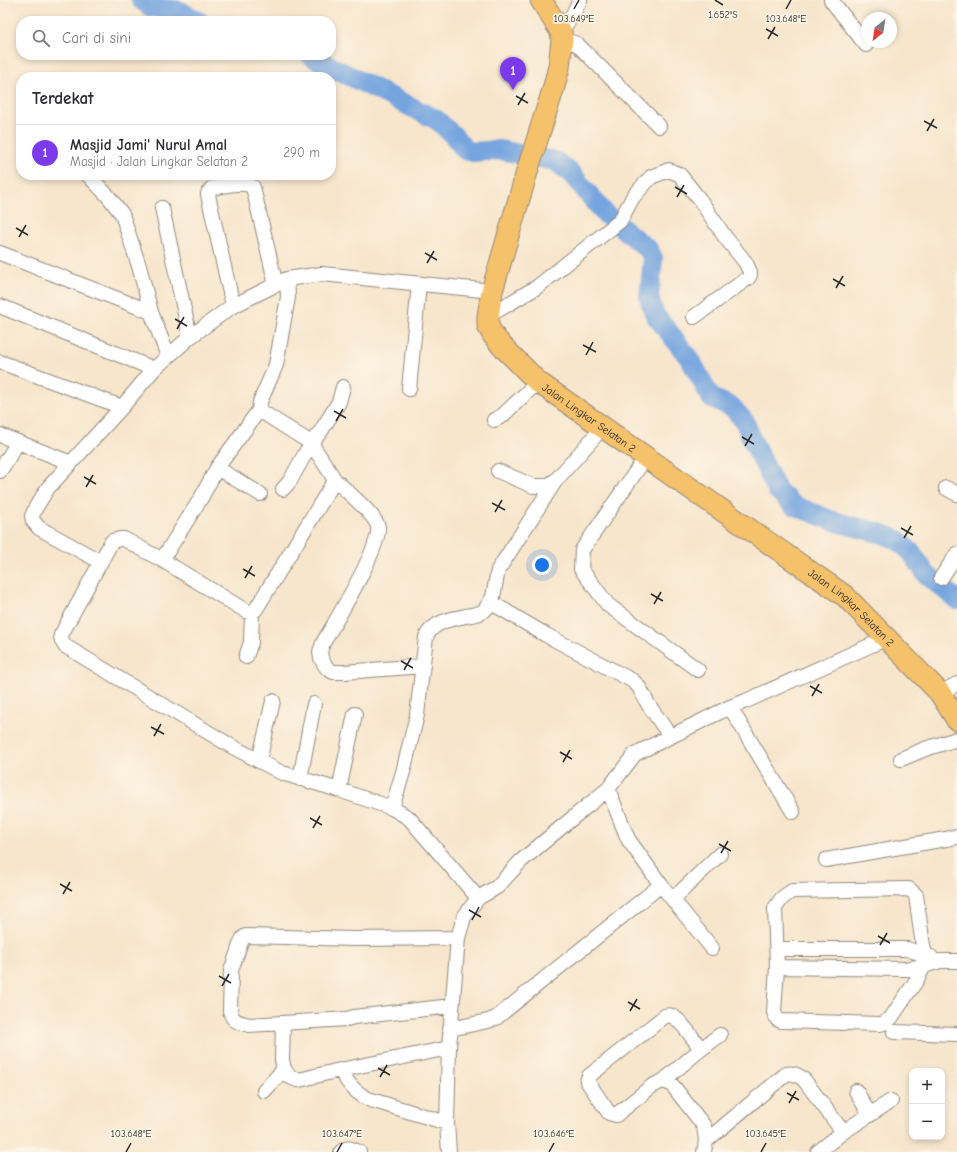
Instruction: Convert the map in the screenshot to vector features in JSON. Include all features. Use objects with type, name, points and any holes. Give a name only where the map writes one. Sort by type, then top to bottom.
[{"type":"highway","points":[[541,0],[562,35]]},
{"type":"highway","name":"Jalan Lingkar Selatan 2","points":[[562,35],[559,68],[492,291],[488,326],[493,335],[538,382],[845,596],[886,638],[949,688],[956,717]]},
{"type":"street","points":[[580,0],[562,35],[576,44],[659,126]]},
{"type":"street","points":[[831,0],[861,39]]},
{"type":"street","points":[[488,316],[537,287],[616,224],[633,197],[651,177],[669,170],[680,175],[700,200],[746,263],[750,272],[750,276],[748,278],[694,317]]},
{"type":"street","points":[[93,180],[122,214],[139,266],[151,312],[168,356]]},
{"type":"street","points":[[162,560],[198,504],[217,468],[259,410],[260,402],[276,365],[288,297],[253,188],[251,185],[244,183],[212,188],[208,192],[233,306]]},
{"type":"street","points":[[162,208],[190,337]]},
{"type":"street","points":[[0,252],[151,312]]},
{"type":"street","points":[[101,562],[39,528],[33,521],[32,516],[36,507],[48,488],[122,407],[154,369],[190,337],[233,306],[282,282],[322,274],[492,291]]},
{"type":"street","points":[[410,389],[419,284]]},
{"type":"street","points":[[0,306],[154,369]]},
{"type":"street","points":[[0,362],[122,407]]},
{"type":"street","points":[[494,420],[502,416],[538,382]]},
{"type":"street","points":[[283,489],[292,478],[311,443],[321,431],[339,402],[343,387]]},
{"type":"street","points":[[259,410],[311,443],[335,480],[374,518],[378,528],[376,542],[359,579],[323,643],[320,652],[321,658],[327,668],[333,672],[344,672],[423,666]]},
{"type":"street","points":[[392,808],[403,772],[417,715],[426,637],[428,632],[444,622],[480,613],[484,610],[493,597],[498,570],[556,480],[602,427]]},
{"type":"street","points":[[0,435],[71,463]]},
{"type":"street","points":[[0,471],[18,442]]},
{"type":"street","points":[[646,457],[582,550],[581,569],[608,605],[698,670]]},
{"type":"street","points":[[217,468],[260,494]]},
{"type":"street","points":[[498,471],[532,486],[547,486],[556,480]]},
{"type":"street","points":[[246,657],[251,642],[252,613],[256,609],[335,480]]},
{"type":"street","points":[[252,613],[246,611],[162,560],[124,539],[120,539],[112,541],[61,635],[62,642],[65,646],[231,746],[259,761],[282,773],[392,808],[409,818],[478,898]]},
{"type":"street","points":[[941,578],[957,554]]},
{"type":"street","points":[[490,602],[546,635],[633,681],[639,687],[648,704],[670,736]]},
{"type":"street","points":[[449,1152],[447,1123],[449,1048],[458,938],[464,917],[478,898],[496,886],[521,861],[608,789],[635,754],[730,707],[886,638]]},
{"type":"street","points":[[259,761],[273,701]]},
{"type":"street","points":[[300,779],[314,704]]},
{"type":"street","points":[[730,707],[793,812]]},
{"type":"street","points":[[339,790],[356,714]]},
{"type":"street","points":[[901,759],[925,749],[957,739]]},
{"type":"street","points":[[608,789],[628,839],[712,948]]},
{"type":"street","points":[[826,860],[957,837]]},
{"type":"street","points":[[673,899],[720,854]]},
{"type":"street","points":[[450,1029],[488,1022],[496,1018],[662,885]]},
{"type":"street","points":[[909,889],[916,895],[924,960],[916,981],[891,1018],[884,1023],[781,1022],[777,1019],[774,1012],[777,949],[775,908],[782,898],[792,891],[909,889]]},
{"type":"street","points":[[452,1006],[347,1019],[249,1026],[233,1019],[230,1011],[231,971],[241,942],[246,936],[353,939],[458,938]]},
{"type":"street","points":[[777,949],[907,949],[924,960]]},
{"type":"street","points":[[905,969],[907,949]]},
{"type":"street","points":[[777,967],[905,969],[924,960],[957,961]]},
{"type":"street","points":[[700,1049],[674,1017],[670,1015],[665,1016],[589,1076],[587,1081],[609,1113],[614,1115],[619,1114],[652,1086],[663,1081],[700,1049],[720,1035]]},
{"type":"street","points":[[283,1024],[282,1060],[284,1069],[290,1077],[297,1080],[449,1048]]},
{"type":"street","points":[[894,1032],[957,1034]]},
{"type":"street","points":[[264,1091],[284,1069]]},
{"type":"street","points":[[340,1070],[350,1086],[359,1094],[368,1099],[447,1123]]},
{"type":"street","points":[[705,1147],[786,1074],[790,1073],[800,1076],[805,1081],[843,1132]]},
{"type":"street","points":[[663,1081],[673,1086],[704,1126],[705,1147]]},
{"type":"street","points":[[856,1091],[870,1115]]},
{"type":"street","points":[[818,1152],[843,1132],[891,1101]]},
{"type":"street","points":[[341,1152],[344,1149],[350,1148],[359,1152]]},
{"type":"waterway","points":[[141,0],[151,7],[180,11],[190,16]]},
{"type":"waterway","points":[[318,60],[437,120],[454,136],[465,150],[473,152],[500,150],[555,161],[571,173],[606,215],[648,249],[653,258],[649,298],[655,315],[690,359],[711,398],[732,407],[745,422],[752,440],[777,490],[793,505],[833,521],[883,534],[898,540],[912,553],[926,574],[957,600]]},
{"type":"place","name":"Masjid Jami' Nurul Amal","points":[[513,90]]}]
